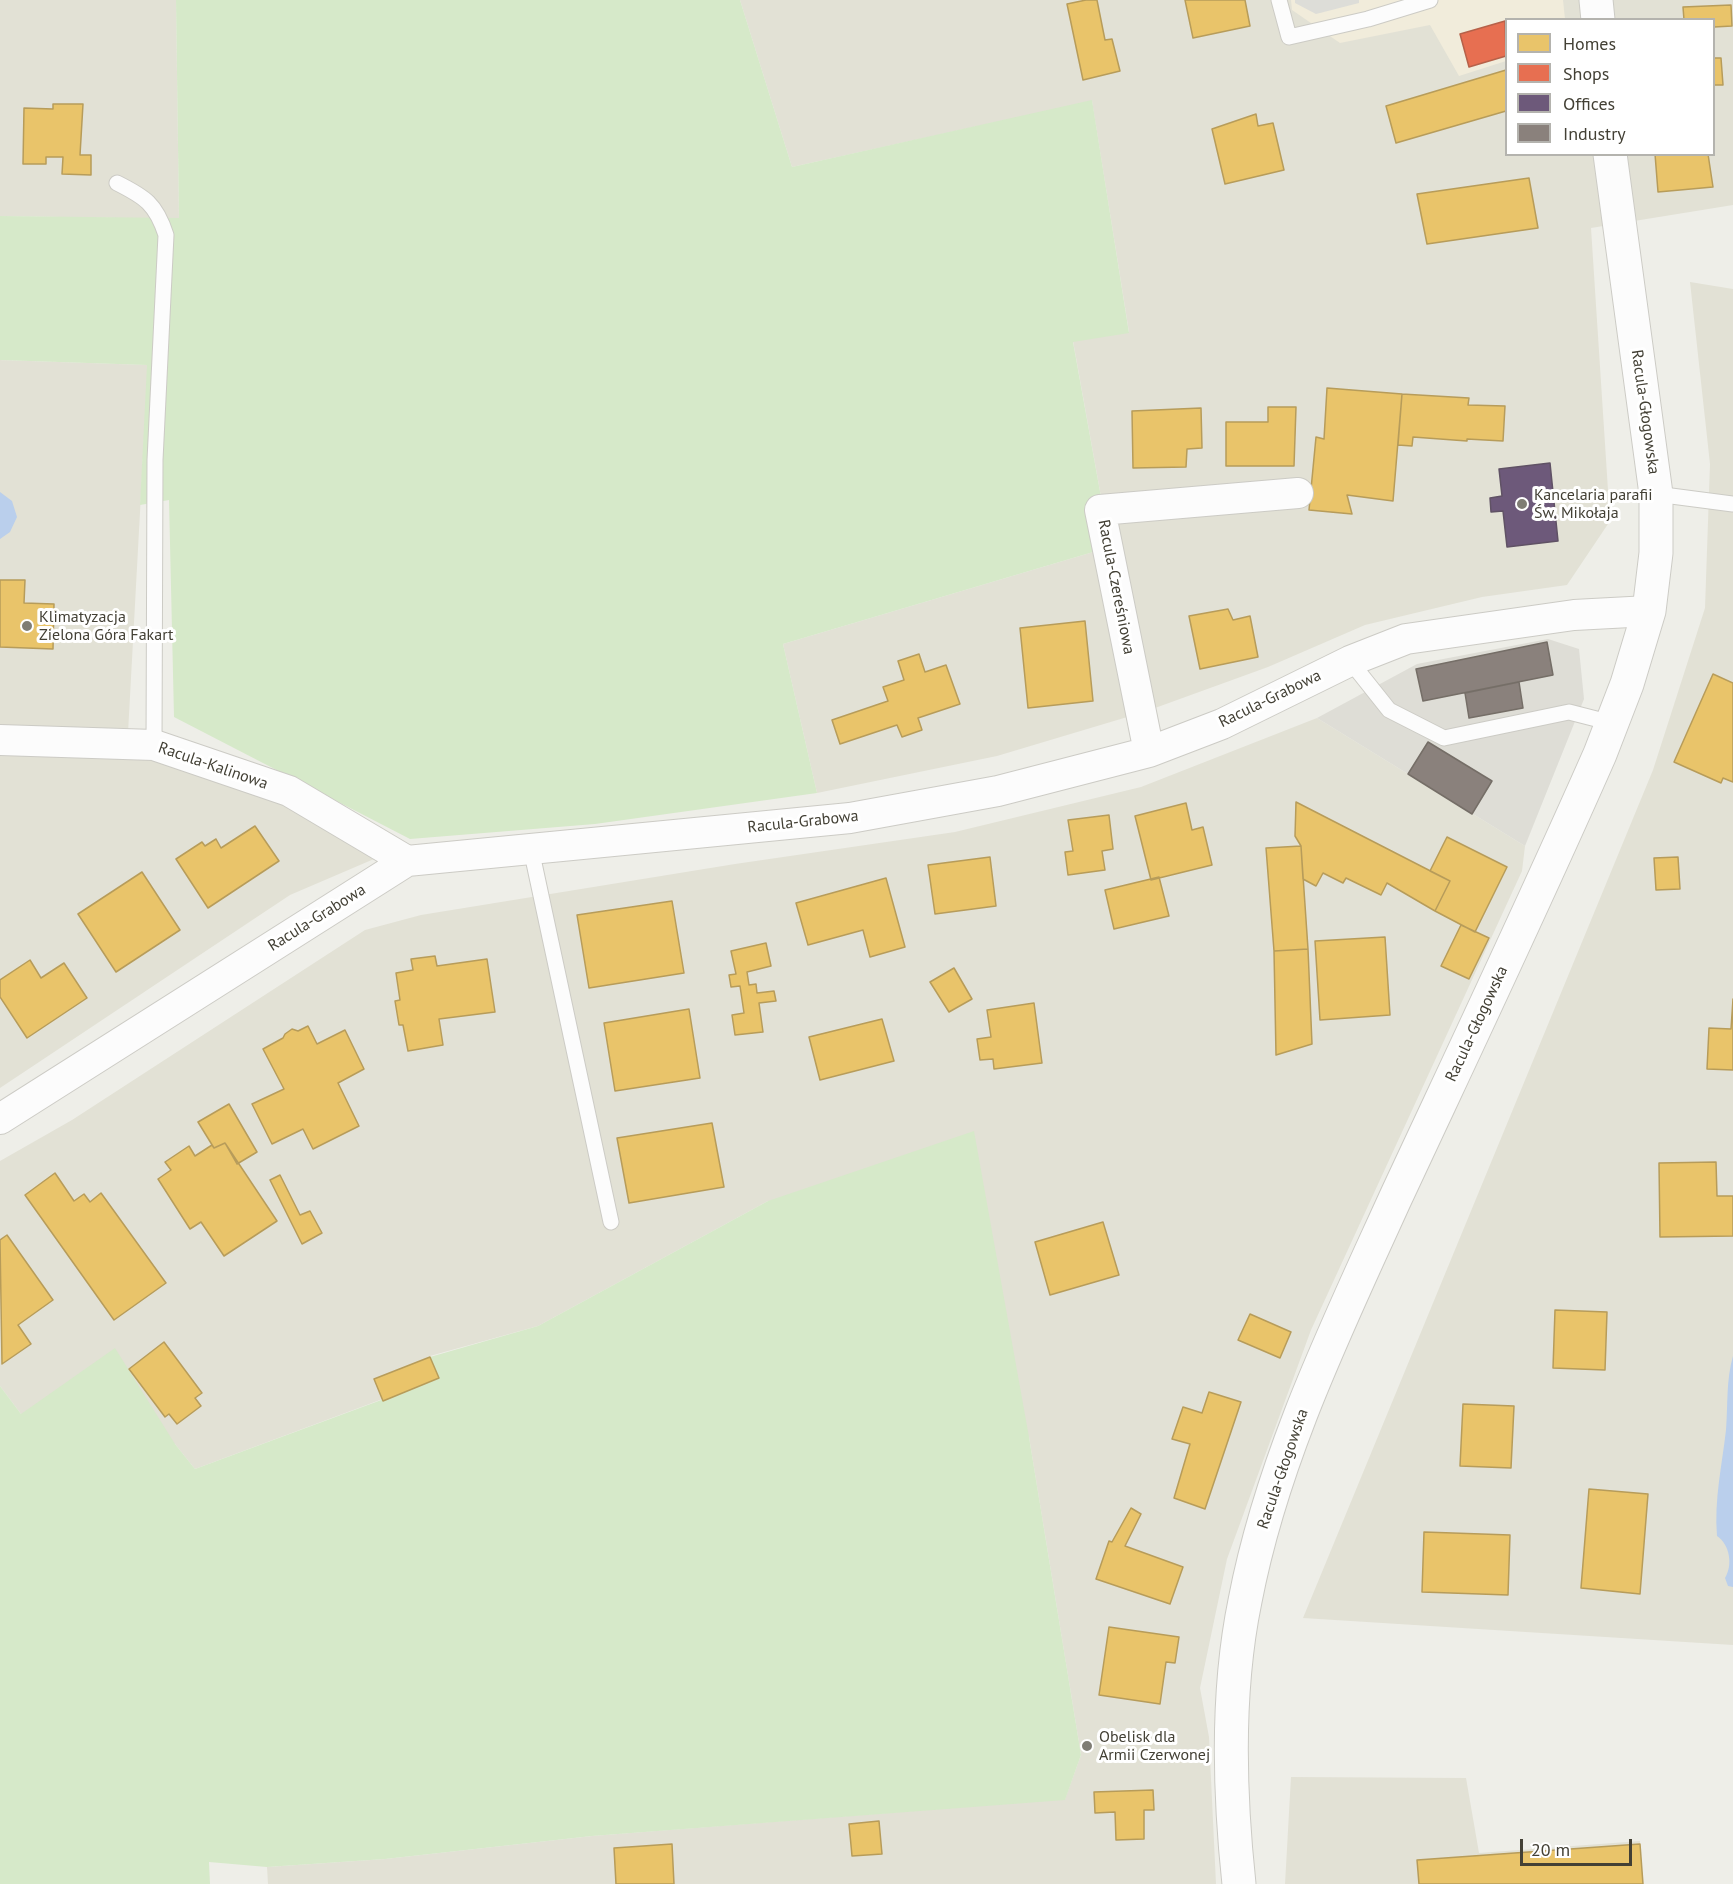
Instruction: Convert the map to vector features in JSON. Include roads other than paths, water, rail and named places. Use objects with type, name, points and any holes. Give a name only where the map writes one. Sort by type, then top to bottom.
[{"type":"street","points":[[1596,0],[1598,18]]},
{"type":"street","name":"Racula-Głogowska","points":[[1239,1884],[1231,1739],[1235,1668],[1244,1602],[1280,1470],[1304,1406],[1351,1295],[1544,881],[1612,723],[1649,611],[1656,553],[1656,494],[1610,156]]},
{"type":"street","name":"Racula-Czereśniowa","points":[[1149,752],[1100,510],[1298,494]]},
{"type":"street","name":"Racula-Grabowa","points":[[0,1119],[407,861],[850,818],[998,791],[1149,752],[1222,724],[1350,661],[1406,639],[1574,615],[1649,611]]},
{"type":"street","name":"Racula-Kalinowa","points":[[0,740],[154,745],[289,791],[407,861]]},
{"type":"lane","points":[[1279,0],[1289,37],[1397,4],[1430,0]]},
{"type":"lane","points":[[117,183],[143,196],[159,214],[166,235],[155,460],[154,745]]},
{"type":"lane","points":[[1656,494],[1733,504]]},
{"type":"lane","points":[[1350,661],[1389,710],[1444,738],[1569,712],[1612,723]]},
{"type":"lane","points":[[531,849],[611,1222]]},
{"type":"water","points":[[0,492],[12,501],[17,517],[10,532],[0,539]]},
{"type":"water","points":[[1733,1356],[1733,1587],[1728,1586],[1725,1578],[1729,1567],[1729,1556],[1725,1545],[1717,1536],[1716,1523],[1717,1496],[1726,1430],[1728,1383]]},
{"type":"place","name":"Kancelaria parafii Św. Mikołaja","points":[[1522,504]]},
{"type":"place","name":"Klimatyzacja Zielona Góra Fakart","points":[[27,626]]},
{"type":"place","name":"Obelisk dla Armii Czerwonej","points":[[1087,1746]]}]
